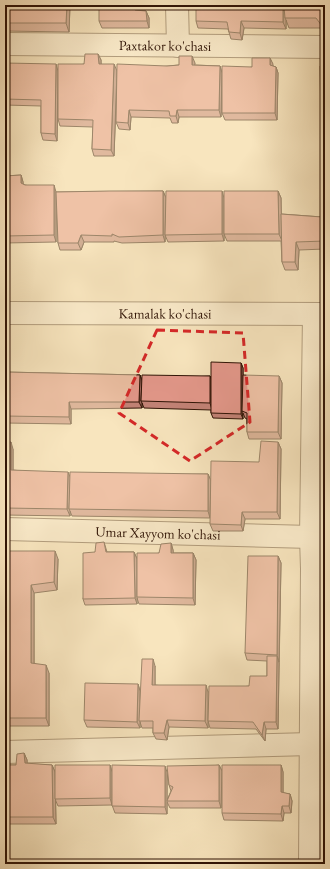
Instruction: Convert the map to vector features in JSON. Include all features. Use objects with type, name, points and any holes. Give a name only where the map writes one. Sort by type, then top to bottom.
[{"type":"street","points":[[178,5],[178,46]]},
{"type":"street","name":"Paxtakor ko'chasi","points":[[5,44],[325,48]]},
{"type":"street","name":"Kamalak ko'chasi","points":[[5,313],[319,314]]},
{"type":"street","points":[[310,864],[311,744],[318,569],[311,536],[319,314]]},
{"type":"street","name":"Umar Xayyom ko'chasi","points":[[5,529],[311,536]]},
{"type":"street","points":[[5,752],[311,744]]},
{"type":"highlighted area","points":[[157,330],[243,333],[250,422],[190,461],[119,413]]},
{"type":"building","points":[[5,5],[67,5],[66,23],[5,23]]},
{"type":"building","points":[[99,5],[135,5],[135,10],[146,11],[147,21],[99,21]]},
{"type":"building","points":[[196,5],[242,5],[242,9],[283,9],[283,22],[241,21],[240,33],[229,32],[227,22],[196,21]]},
{"type":"building","points":[[312,5],[325,5],[325,26],[322,26],[316,18],[285,18],[284,7],[312,7]]},
{"type":"building","points":[[85,54],[98,54],[99,64],[114,64],[111,150],[92,149],[93,120],[58,119],[58,64],[84,64]]},
{"type":"building","points":[[179,56],[192,56],[192,65],[220,66],[219,110],[177,110],[176,116],[170,116],[169,111],[129,110],[128,123],[116,122],[117,64],[179,65]]},
{"type":"building","points":[[252,58],[270,58],[270,65],[276,67],[275,113],[222,113],[222,66],[252,67]]},
{"type":"building","points":[[5,63],[56,64],[55,134],[41,133],[41,100],[5,99]]},
{"type":"building","points":[[320,66],[325,66],[325,121],[321,121]]},
{"type":"building","points":[[321,121],[325,121],[325,241],[296,242],[295,262],[282,262],[281,214],[322,217]]},
{"type":"building","points":[[21,175],[21,183],[25,185],[54,185],[54,235],[5,236],[5,176]]},
{"type":"building","points":[[163,191],[163,235],[119,237],[112,234],[112,236],[81,235],[78,243],[58,243],[56,192]]},
{"type":"building","points":[[166,191],[222,191],[222,234],[165,235]]},
{"type":"building","points":[[224,191],[278,191],[279,234],[224,234]]},
{"type":"building","points":[[211,362],[241,363],[241,414],[211,413]]},
{"type":"building","points":[[325,368],[325,422],[324,422]]},
{"type":"building","points":[[5,372],[140,375],[139,402],[69,402],[69,417],[5,416]]},
{"type":"building","points":[[142,375],[210,376],[210,403],[141,401]]},
{"type":"building","points":[[243,375],[279,376],[278,432],[247,432],[247,413],[242,411]]},
{"type":"building","points":[[261,441],[278,442],[277,512],[242,512],[241,525],[210,524],[211,461],[259,462]]},
{"type":"building","points":[[5,442],[11,442],[11,470],[68,472],[67,509],[5,508]]},
{"type":"building","points":[[70,472],[208,474],[208,511],[69,509]]},
{"type":"building","points":[[325,510],[325,543],[324,543]]},
{"type":"building","points":[[104,542],[106,552],[134,552],[135,598],[83,599],[83,553],[95,552],[96,543]]},
{"type":"building","points":[[171,543],[171,553],[193,553],[193,598],[137,597],[137,553],[159,553],[161,544]]},
{"type":"building","points":[[5,551],[55,551],[54,582],[31,585],[31,663],[46,665],[46,718],[5,718]]},
{"type":"building","points":[[248,556],[278,556],[277,655],[245,653]]},
{"type":"building","points":[[267,656],[277,656],[276,722],[264,722],[262,735],[253,722],[208,721],[209,686],[249,686],[250,676],[267,676]]},
{"type":"building","points":[[142,659],[153,659],[152,685],[206,685],[205,721],[167,720],[164,733],[153,733],[153,721],[139,721]]},
{"type":"building","points":[[85,683],[138,684],[137,722],[84,720]]},
{"type":"building","points":[[24,753],[25,763],[52,765],[53,817],[5,817],[5,765],[16,765],[17,754]]},
{"type":"building","points":[[55,765],[110,765],[110,798],[55,799]]},
{"type":"building","points":[[112,765],[165,766],[165,807],[112,806]]},
{"type":"building","points":[[219,765],[219,801],[167,801],[173,787],[169,785],[167,766]]},
{"type":"building","points":[[222,765],[281,765],[281,792],[290,794],[289,806],[282,806],[281,814],[222,813]]}]
